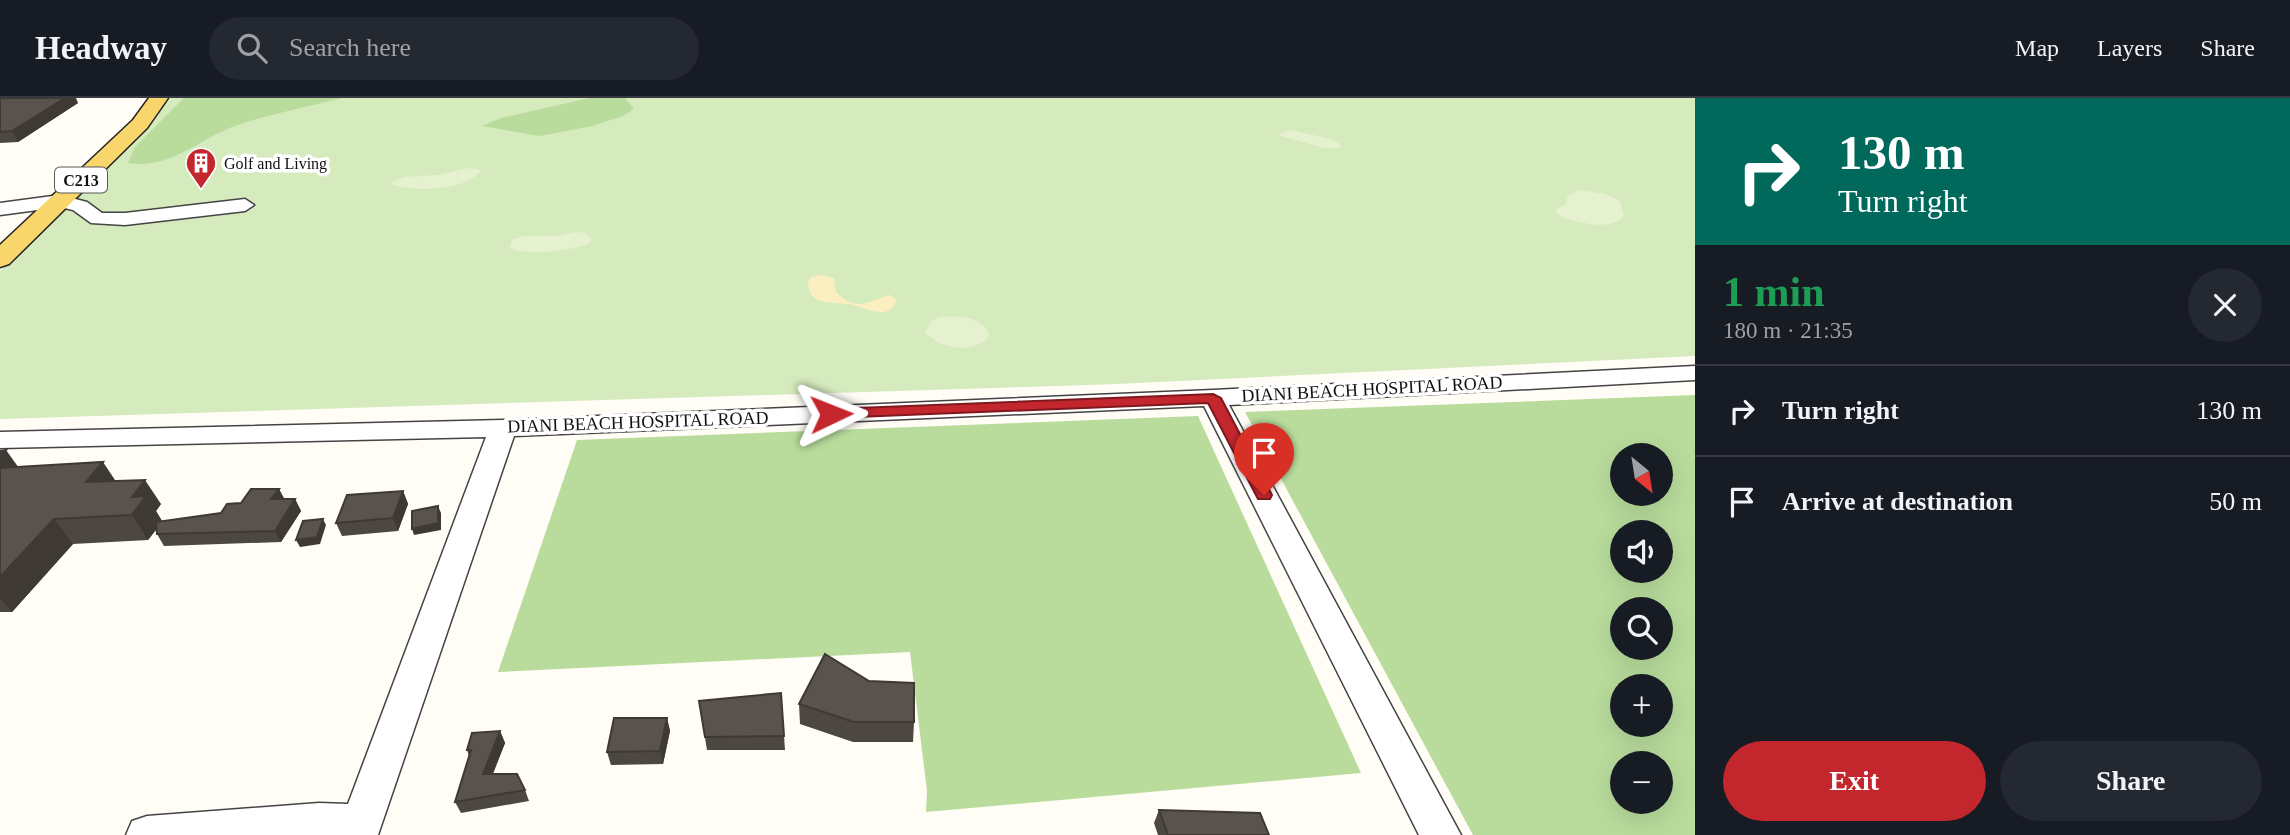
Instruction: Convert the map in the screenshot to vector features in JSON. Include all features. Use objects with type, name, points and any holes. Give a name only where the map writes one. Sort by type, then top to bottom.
[{"type":"main road","name":"C213","points":[[0,259],[140,124],[159,98]]},
{"type":"street","points":[[0,209],[60,201],[80,206],[98,219],[125,219],[245,205]]},
{"type":"street","name":"DIANI BEACH HOSPITAL ROAD","points":[[0,440],[503,428],[1213,398],[1695,373]]},
{"type":"street","points":[[1213,398],[1440,835]]},
{"type":"street","points":[[147,835],[319,822],[359,830],[503,428]]},
{"type":"green space","points":[[171,98],[1695,98],[1695,356],[1118,384],[0,419],[0,271]]},
{"type":"green space","points":[[184,98],[342,98],[232,127],[182,153],[156,162],[128,163],[135,147]]},
{"type":"green space","points":[[589,98],[625,98],[634,109],[623,116],[592,126],[540,136],[482,126],[501,118]]},
{"type":"green space","points":[[1290,130],[1331,139],[1341,145],[1340,148],[1324,148],[1278,135]]},
{"type":"green space","points":[[469,168],[481,170],[464,183],[451,186],[424,189],[389,184],[403,177],[438,175]]},
{"type":"green space","points":[[1579,190],[1605,194],[1620,201],[1624,216],[1611,224],[1603,225],[1561,217],[1556,212],[1558,208],[1567,204],[1567,196]]},
{"type":"green space","points":[[586,233],[592,239],[582,246],[561,250],[527,252],[510,248],[512,240],[523,236],[555,236]]},
{"type":"green space","points":[[940,317],[976,320],[982,324],[989,336],[975,346],[947,346],[925,332],[931,321]]},
{"type":"green space","points":[[1695,395],[1695,835],[1473,835],[1245,412]]},
{"type":"green space","points":[[1198,416],[1361,773],[926,812],[927,791],[910,652],[498,672],[577,440]]},
{"type":"sand","points":[[819,275],[834,278],[836,292],[850,302],[863,304],[890,295],[897,300],[884,312],[824,302],[813,296],[808,283],[810,278]]},
{"type":"building","points":[[0,98],[65,98],[12,131],[0,132]]},
{"type":"building","points":[[103,462],[86,482],[145,480],[132,497],[146,496],[132,515],[54,519],[0,577],[0,468]]},
{"type":"building","points":[[251,489],[279,489],[271,499],[295,499],[275,531],[157,534],[156,522],[221,513],[227,504],[241,503]]},
{"type":"building","points":[[403,491],[393,518],[336,523],[347,495]]},
{"type":"building","points":[[438,506],[438,523],[412,529],[412,511]]},
{"type":"building","points":[[323,519],[317,537],[296,540],[303,521]]},
{"type":"building","points":[[825,654],[869,681],[914,683],[914,722],[854,722],[799,704]]},
{"type":"building","points":[[781,693],[784,736],[705,737],[699,701]]},
{"type":"building","points":[[614,718],[667,718],[660,751],[607,752]]},
{"type":"building","points":[[500,731],[483,774],[517,774],[525,790],[455,802],[471,750],[467,750],[472,733]]},
{"type":"building","points":[[1159,810],[1260,813],[1269,835],[1168,835]]},
{"type":"place","name":"Golf and Living","points":[[201,190]]},
{"type":"route","points":[[831,414],[1213,398],[1264,495]]}]
